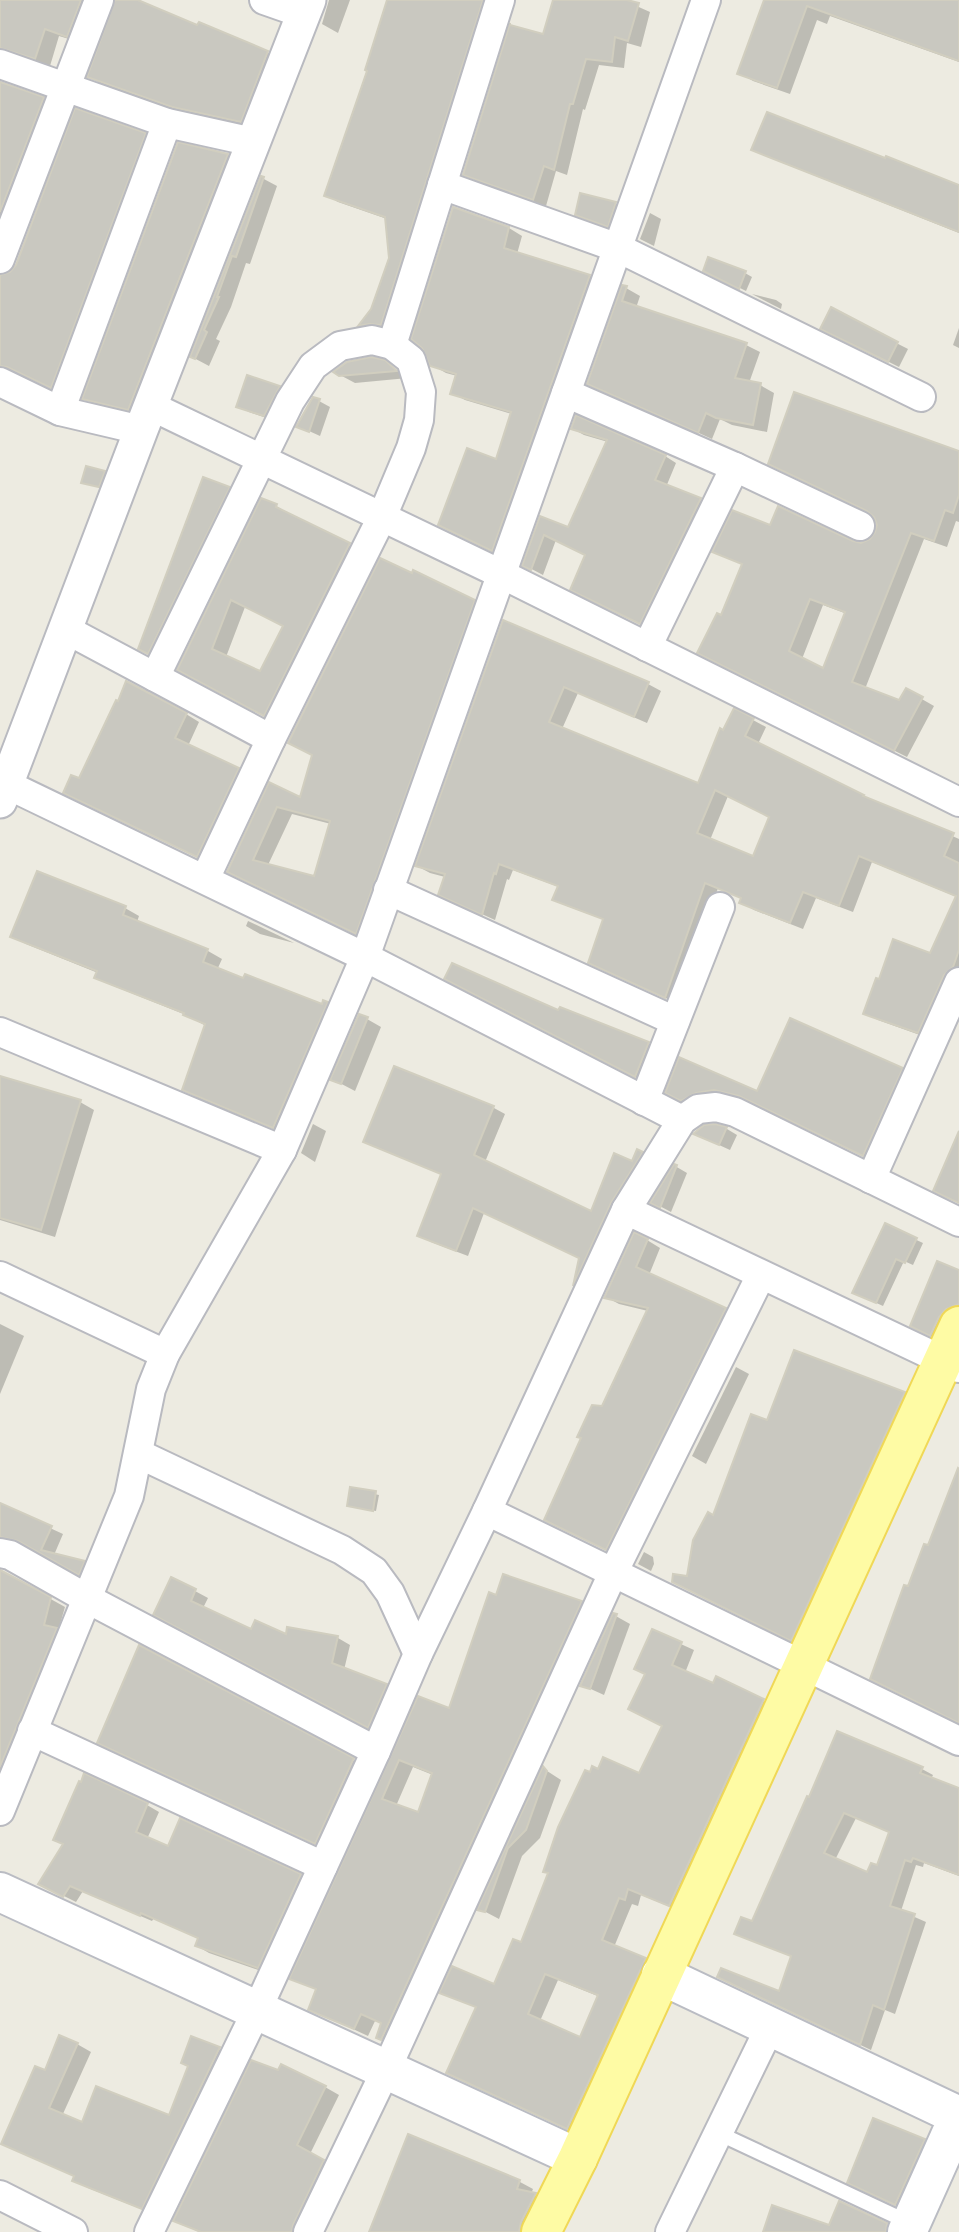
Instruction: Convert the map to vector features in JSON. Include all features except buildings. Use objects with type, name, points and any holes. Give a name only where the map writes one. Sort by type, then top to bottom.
[{"type":"main road","points":[[541,2232],[578,2158],[802,1665],[951,1365],[959,1326]]},
{"type":"main road","points":[[0,1892],[578,2158]]},
{"type":"main road","points":[[661,1975],[959,2116],[909,2227]]},
{"type":"street","points":[[0,259],[99,0]]},
{"type":"street","points":[[264,0],[306,7],[3,793],[205,879],[365,957],[682,1121]]},
{"type":"street","points":[[392,345],[500,0]]},
{"type":"street","points":[[0,1811],[129,1496],[151,1389],[165,1354],[282,1150],[365,957],[706,0]]},
{"type":"street","points":[[0,64],[167,123],[253,142]]},
{"type":"street","points":[[60,411],[167,123]]},
{"type":"street","points":[[442,185],[618,248],[921,397]]},
{"type":"street","points":[[155,677],[290,401],[313,366],[340,346],[372,340],[392,345],[411,360],[421,392],[419,420],[411,447],[382,517],[271,739],[205,879]]},
{"type":"street","points":[[0,382],[60,411],[146,418],[262,459],[501,574],[959,802]]},
{"type":"street","points":[[566,393],[735,467],[860,526]]},
{"type":"street","points":[[647,646],[735,467]]},
{"type":"street","points":[[65,629],[271,739]]},
{"type":"street","points":[[388,890],[676,1021]]},
{"type":"street","points":[[644,1101],[720,907]]},
{"type":"street","points":[[871,1179],[959,982]]},
{"type":"street","points":[[0,1032],[282,1150]]},
{"type":"street","points":[[149,2232],[257,2010],[418,1654],[626,1210],[682,1121],[698,1109],[716,1107],[736,1112],[959,1222]]},
{"type":"street","points":[[626,1210],[951,1365]]},
{"type":"street","points":[[308,2232],[386,2070],[613,1573],[761,1275]]},
{"type":"street","points":[[0,1276],[165,1354]]},
{"type":"street","points":[[139,1454],[342,1550],[374,1571],[390,1594],[418,1654]]},
{"type":"street","points":[[487,1511],[959,1741]]},
{"type":"street","points":[[0,1553],[10,1555],[376,1751]]},
{"type":"street","points":[[33,1731],[323,1866]]},
{"type":"street","points":[[670,2232],[770,2027]]},
{"type":"street","points":[[0,2195],[73,2232]]},
{"type":"lane","points":[[718,2133],[909,2227]]}]
